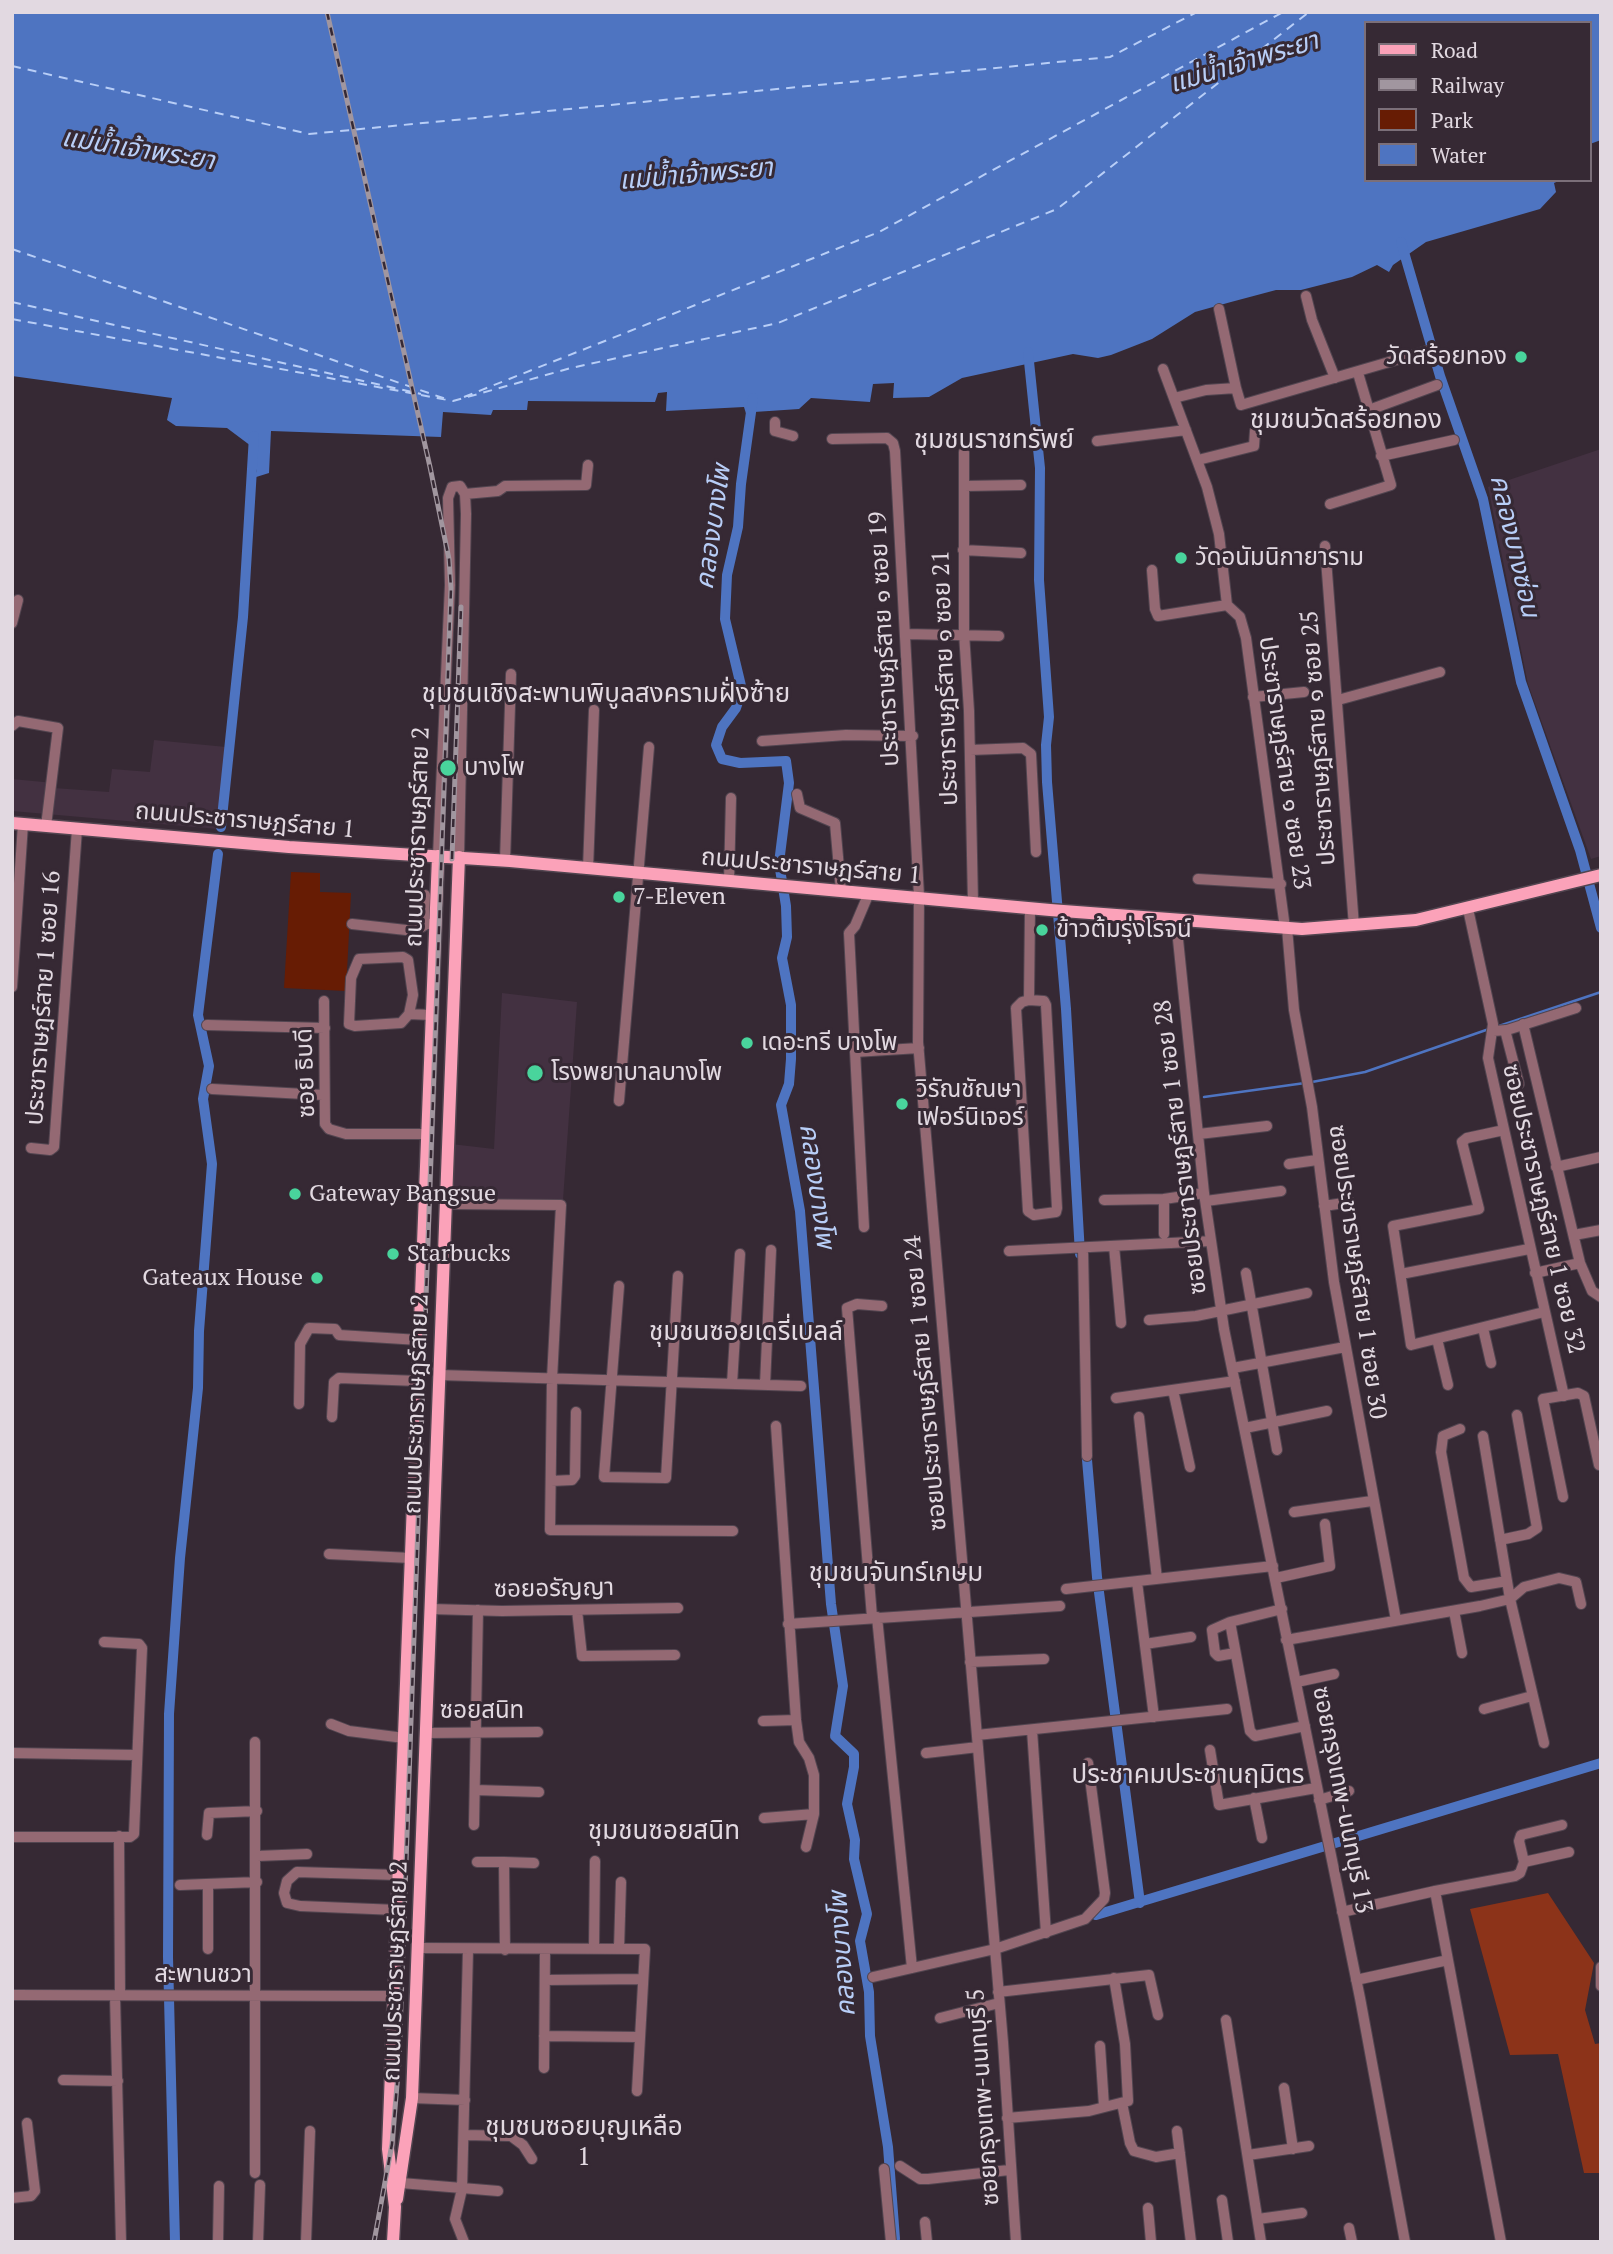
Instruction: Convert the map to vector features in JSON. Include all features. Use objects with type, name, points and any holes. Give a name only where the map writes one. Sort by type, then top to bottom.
[{"type":"main road","name":"ถนนประชาราษฎร์สาย 1","points":[[18,824],[289,847],[459,857],[919,896],[1050,910],[1286,928],[1354,926],[1416,920],[1598,876]]},
{"type":"main road","name":"ถนนประชาราษฎร์สาย 2","points":[[393,2242],[395,2207],[388,2149],[427,1134],[431,1015],[430,924],[438,856]]},
{"type":"main road","name":"ถนนประชาราษฎร์สาย 2","points":[[395,2207],[401,2183],[412,2098],[459,857]]},
{"type":"main road","points":[[423,1203],[446,1204]]},
{"type":"main road","points":[[413,1508],[435,1508]]},
{"type":"main road","points":[[397,1910],[419,1911]]},
{"type":"street","points":[[1306,296],[1312,320],[1335,378]]},
{"type":"street","points":[[1219,309],[1241,405],[1427,351]]},
{"type":"street","name":"ประชาราษฎร์สาย ๑ ซอย 23","points":[[1163,369],[1198,460],[1219,534],[1227,605],[1240,617],[1243,628],[1286,928]]},
{"type":"street","points":[[1330,504],[1390,486],[1358,373]]},
{"type":"street","points":[[1369,410],[1437,385]]},
{"type":"street","points":[[1174,398],[1206,390],[1236,388]]},
{"type":"street","points":[[775,422],[775,431],[793,436]]},
{"type":"street","points":[[1097,441],[1186,430]]},
{"type":"street","points":[[1198,460],[1254,446],[1255,431]]},
{"type":"street","name":"ประชาราษฎร์สาย ๑ ซอย 19","points":[[832,439],[887,438],[893,443],[913,736],[919,896]]},
{"type":"street","points":[[1381,456],[1410,447],[1423,448],[1454,440]]},
{"type":"street","name":"ประชาราษฎร์สาย ๑ ซอย 21","points":[[964,452],[964,638],[970,750],[973,903]]},
{"type":"street","points":[[465,494],[498,491],[505,486],[586,485],[587,465]]},
{"type":"street","points":[[964,486],[1021,485]]},
{"type":"street","name":"ถนนประชาราษฎร์สาย 2","points":[[438,856],[450,585],[448,498],[456,486],[464,489],[465,494],[459,857]]},
{"type":"street","name":"ประชาราษฎร์สาย ๑ ซอย 25","points":[[1325,546],[1354,926]]},
{"type":"street","points":[[963,550],[1021,553]]},
{"type":"street","points":[[1152,570],[1154,609],[1158,616],[1227,605]]},
{"type":"street","points":[[12,623],[18,600]]},
{"type":"street","points":[[906,634],[964,638],[999,636]]},
{"type":"street","points":[[1338,700],[1440,672]]},
{"type":"street","points":[[505,861],[511,674]]},
{"type":"street","points":[[1254,697],[1304,692]]},
{"type":"street","points":[[588,869],[594,710]]},
{"type":"street","points":[[12,726],[18,721],[58,728],[46,826]]},
{"type":"street","points":[[762,741],[846,735],[913,736]]},
{"type":"street","points":[[619,1101],[636,873],[649,747]]},
{"type":"street","points":[[970,750],[1023,748],[1031,754],[1036,852]]},
{"type":"street","points":[[797,794],[800,808],[835,823],[841,891]]},
{"type":"street","points":[[729,881],[731,798]]},
{"type":"street","points":[[12,987],[18,824]]},
{"type":"street","name":"ประชาราษฎร์สาย 1 ซอย 16","points":[[31,1148],[50,1150],[54,1147],[77,828]]},
{"type":"street","points":[[1198,879],[1281,884]]},
{"type":"street","points":[[864,1227],[849,933],[855,926],[869,893]]},
{"type":"street","points":[[352,924],[415,931],[430,924],[425,895]]},
{"type":"street","name":"ซอยประชาราษฎร์สาย 1 ซอย 24","points":[[919,896],[919,1048],[995,1949]]},
{"type":"street","points":[[1029,1000],[1030,908]]},
{"type":"street","name":"ซอยประชาราษฎร์สาย 1 ซอย 32","points":[[1468,909],[1493,1028],[1488,1058],[1564,1396]]},
{"type":"street","name":"ซอยประชาราษฎร์สาย 1 ซอย 28","points":[[1176,920],[1205,1197],[1221,1309],[1233,1368]]},
{"type":"street","name":"ซอยประชาราษฎร์สาย 1 ซอย 30","points":[[1286,928],[1294,1010],[1309,1090],[1345,1348],[1396,1620]]},
{"type":"street","points":[[403,957],[408,960],[413,995],[409,1014],[401,1023],[355,1026],[349,1024],[351,978],[359,959],[403,957]]},
{"type":"street","points":[[1029,1000],[1044,1001],[1046,1005],[1057,1209],[1052,1214],[1034,1215],[1028,1211],[1016,1008],[1021,1002],[1029,1000]]},
{"type":"street","name":"ซอย ธิบดี","points":[[324,1001],[326,1028],[323,1119],[329,1129],[338,1132],[427,1134]]},
{"type":"street","points":[[1493,1028],[1505,1030],[1576,1008]]},
{"type":"street","points":[[409,1014],[431,1015]]},
{"type":"street","points":[[1523,1024],[1580,1263],[1592,1291],[1601,1297]]},
{"type":"street","points":[[207,1025],[326,1028]]},
{"type":"street","points":[[1505,1030],[1519,1084]]},
{"type":"street","points":[[855,1052],[919,1048]]},
{"type":"street","points":[[212,1090],[323,1095]]},
{"type":"street","points":[[1199,1134],[1267,1126]]},
{"type":"street","points":[[1504,1130],[1467,1138],[1462,1142],[1479,1209],[1393,1226],[1411,1345],[1544,1312]]},
{"type":"street","points":[[1556,1167],[1601,1157]]},
{"type":"street","points":[[1289,1164],[1317,1160]]},
{"type":"street","points":[[1104,1200],[1205,1197],[1281,1191]]},
{"type":"street","points":[[1164,1199],[1164,1234]]},
{"type":"street","points":[[1324,1206],[1350,1202]]},
{"type":"street","points":[[446,1204],[561,1205],[552,1379],[550,1530],[733,1531]]},
{"type":"street","points":[[1574,1235],[1601,1230]]},
{"type":"street","points":[[1009,1251],[1211,1241]]},
{"type":"street","points":[[1114,1246],[1121,1323]]},
{"type":"street","points":[[1079,1248],[1087,1456]]},
{"type":"street","points":[[1406,1273],[1529,1249]]},
{"type":"street","points":[[765,1385],[771,1251]]},
{"type":"street","points":[[732,1384],[740,1254]]},
{"type":"street","points":[[1535,1273],[1580,1263]]},
{"type":"street","points":[[1246,1273],[1277,1450]]},
{"type":"street","points":[[619,1286],[604,1477],[666,1478],[678,1276]]},
{"type":"street","points":[[1149,1320],[1196,1316],[1307,1293]]},
{"type":"street","points":[[882,1306],[857,1304],[847,1308],[874,1617],[912,1968]]},
{"type":"street","points":[[299,1404],[300,1344],[309,1328],[335,1329],[339,1335],[419,1340]]},
{"type":"street","points":[[1483,1328],[1491,1363]]},
{"type":"street","points":[[1437,1339],[1448,1385]]},
{"type":"street","points":[[1233,1368],[1345,1348]]},
{"type":"street","name":"ซอยกรุงเทพ-นนทบุรี 13","points":[[1233,1368],[1356,1980],[1405,2242]]},
{"type":"street","points":[[439,1376],[801,1386]]},
{"type":"street","points":[[332,1417],[334,1382],[339,1378],[418,1381]]},
{"type":"street","points":[[1116,1398],[1235,1381]]},
{"type":"street","points":[[1173,1390],[1190,1467]]},
{"type":"street","points":[[1563,1497],[1543,1399],[1578,1393],[1584,1396],[1599,1465]]},
{"type":"street","points":[[1245,1428],[1327,1411]]},
{"type":"street","points":[[551,1481],[572,1480],[575,1476],[576,1412]]},
{"type":"street","points":[[1500,1540],[1528,1534],[1537,1528],[1517,1415]]},
{"type":"street","points":[[1139,1417],[1157,1579]]},
{"type":"street","points":[[776,1426],[796,1720],[799,1742],[812,1764],[814,1814],[806,1847]]},
{"type":"street","points":[[1460,1429],[1443,1436],[1441,1452],[1464,1578],[1471,1587],[1507,1581]]},
{"type":"street","points":[[1483,1436],[1510,1599],[1544,1743]]},
{"type":"street","points":[[1294,1513],[1372,1501]]},
{"type":"street","points":[[1276,1578],[1330,1566],[1325,1524]]},
{"type":"street","points":[[329,1554],[411,1558]]},
{"type":"street","points":[[1066,1589],[1273,1566]]},
{"type":"street","points":[[1286,1640],[1510,1599],[1524,1587],[1566,1578],[1576,1582],[1581,1604]]},
{"type":"street","points":[[1138,1582],[1154,1717]]},
{"type":"street","points":[[788,1623],[1060,1606]]},
{"type":"street","name":"ซอยอรัญญา","points":[[431,1609],[678,1608]]},
{"type":"street","points":[[1235,1653],[1218,1656],[1214,1653],[1212,1630],[1230,1622],[1282,1609]]},
{"type":"street","points":[[474,1825],[478,1610]]},
{"type":"street","points":[[577,1610],[582,1656],[675,1656]]},
{"type":"street","points":[[1454,1611],[1462,1653]]},
{"type":"street","points":[[1230,1622],[1251,1734],[1305,1726]]},
{"type":"street","points":[[1145,1644],[1191,1637]]},
{"type":"street","points":[[12,1837],[134,1834],[135,1755],[142,1648],[139,1644],[104,1642]]},
{"type":"street","points":[[970,1662],[1044,1659]]},
{"type":"street","points":[[1297,1682],[1334,1674]]},
{"type":"street","points":[[1484,1709],[1532,1696]]},
{"type":"street","points":[[977,1735],[1227,1709]]},
{"type":"street","points":[[763,1721],[796,1720]]},
{"type":"street","points":[[331,1724],[349,1731],[404,1738]]},
{"type":"street","points":[[1032,1730],[1046,1933]]},
{"type":"street","name":"ซอยสนิท","points":[[426,1732],[538,1732]]},
{"type":"street","points":[[255,1742],[255,2173]]},
{"type":"street","points":[[926,1753],[978,1747]]},
{"type":"street","points":[[1210,1750],[1219,1805],[1316,1788]]},
{"type":"street","points":[[12,1753],[135,1755]]},
{"type":"street","points":[[873,1977],[995,1949],[1080,1922],[1104,1899],[1088,1763]]},
{"type":"street","points":[[475,1790],[539,1793]]},
{"type":"street","points":[[1318,1800],[1349,1791]]},
{"type":"street","points":[[1254,1798],[1262,1838]]},
{"type":"street","points":[[207,1835],[209,1813],[257,1811]]},
{"type":"street","points":[[764,1818],[814,1814]]},
{"type":"street","points":[[1342,1912],[1515,1876],[1520,1873],[1524,1862],[1519,1841],[1521,1835],[1562,1825]]},
{"type":"street","points":[[119,1836],[118,2081],[121,2242]]},
{"type":"street","points":[[1524,1862],[1569,1852]]},
{"type":"street","points":[[257,1856],[307,1854]]},
{"type":"street","points":[[594,1861],[594,1949]]},
{"type":"street","points":[[477,1862],[534,1863]]},
{"type":"street","points":[[504,1862],[505,1950]]},
{"type":"street","points":[[397,1910],[300,1906],[287,1903],[284,1893],[287,1881],[297,1872],[398,1875]]},
{"type":"street","points":[[180,1885],[257,1882]]},
{"type":"street","points":[[620,1949],[621,1882]]},
{"type":"street","points":[[208,1884],[208,1949]]},
{"type":"street","points":[[1436,1891],[1501,2241],[1496,2242]]},
{"type":"street","points":[[418,1948],[545,1951],[645,1949],[637,2091]]},
{"type":"street","name":"ซอยกรุงเทพ-นนทบุรี 5","points":[[995,1949],[1016,2242]]},
{"type":"street","points":[[464,2242],[456,2219],[462,2189],[468,1950]]},
{"type":"street","points":[[544,2068],[545,1951]]},
{"type":"street","points":[[1356,1980],[1448,1961]]},
{"type":"street","points":[[1601,1966],[1598,1973],[1601,1986]]},
{"type":"street","points":[[998,1992],[1081,1978],[1150,1976],[1158,2015]]},
{"type":"street","points":[[1007,2118],[1089,2111],[1128,2099],[1125,2044],[1114,1978]]},
{"type":"street","points":[[545,1980],[643,1979]]},
{"type":"street","name":"สะพานชวา","points":[[12,1995],[394,1996]]},
{"type":"street","points":[[940,2018],[999,2003]]},
{"type":"street","points":[[1226,2020],[1261,2242]]},
{"type":"street","points":[[544,2036],[639,2037]]},
{"type":"street","points":[[1100,2046],[1104,2106]]},
{"type":"street","points":[[63,2080],[118,2081]]},
{"type":"street","points":[[1284,2088],[1293,2148]]},
{"type":"street","points":[[412,2098],[465,2100]]},
{"type":"street","points":[[1122,2103],[1130,2143],[1135,2151],[1156,2157],[1180,2153]]},
{"type":"street","points":[[12,2198],[31,2196],[35,2191],[27,2123]]},
{"type":"street","points":[[306,2242],[310,2131]]},
{"type":"street","points":[[1177,2131],[1191,2242]]},
{"type":"street","points":[[464,2135],[512,2136],[523,2145],[532,2159]]},
{"type":"street","points":[[1248,2155],[1309,2146]]},
{"type":"street","points":[[900,2166],[920,2179],[1009,2170]]},
{"type":"street","points":[[884,2169],[891,2242]]},
{"type":"street","points":[[401,2183],[498,2191]]},
{"type":"street","points":[[258,2242],[260,2185]]},
{"type":"street","points":[[218,2242],[219,2186]]},
{"type":"street","points":[[1222,2200],[1228,2242]]},
{"type":"street","points":[[1148,2208],[1151,2242]]},
{"type":"street","points":[[1258,2219],[1302,2213]]},
{"type":"street","points":[[925,2222],[927,2242]]},
{"type":"street","points":[[1349,2228],[1352,2242]]},
{"type":"shaded area","points":[[1601,449],[1601,856],[1591,859],[1528,684],[1488,487]]},
{"type":"shaded area","points":[[154,740],[226,747],[218,829],[12,811],[12,779],[54,783],[54,788],[109,792],[112,769],[150,772]]},
{"type":"shaded area","name":"โรงพยาบาลบางโพ","points":[[502,993],[577,1002],[563,1200],[450,1200],[451,1144],[494,1149]]},
{"type":"shaded area","points":[[1548,1893],[1594,1963],[1585,2010],[1595,2044],[1601,2043],[1601,2173],[1584,2173],[1558,2054],[1510,2055],[1470,1909]]},
{"type":"green space","points":[[291,872],[320,873],[320,892],[351,893],[346,991],[284,988]]},
{"type":"water","name":"แม่น้ำเจ้าพระยา","points":[[12,12],[1601,12],[1601,140],[1592,143],[1592,21],[1364,21],[1364,182],[1556,182],[1554,183],[1556,192],[1540,209],[1426,242],[1393,265],[1389,272],[1377,265],[1352,277],[1301,290],[1276,290],[1231,302],[1195,312],[1152,339],[1111,355],[1098,358],[1073,354],[962,378],[929,397],[893,398],[894,383],[873,384],[870,402],[811,398],[799,409],[754,412],[748,420],[744,407],[666,411],[667,392],[658,393],[655,402],[528,401],[527,410],[493,410],[491,415],[443,412],[441,437],[271,431],[269,473],[253,478],[257,471],[255,449],[227,428],[176,426],[167,420],[172,398],[12,376]]},
{"type":"waterway","name":"คลองบางซ่อน","points":[[1401,242],[1440,376],[1483,499],[1521,682],[1580,850],[1601,928]]},
{"type":"waterway","points":[[1028,352],[1040,468],[1039,580],[1049,717],[1046,745],[1047,782],[1066,1009],[1080,1254]]},
{"type":"waterway","name":"คลองบางโพ","points":[[753,398],[738,527],[727,575],[725,619],[742,690],[736,708],[722,727],[716,745],[722,759],[740,763],[786,761],[789,783],[779,863],[786,906],[787,937],[782,958],[791,1005],[791,1059],[789,1084],[781,1105],[800,1211],[831,1604],[843,1686],[835,1736],[854,1754],[847,1804],[855,1840],[854,1859],[867,1914],[860,1941],[869,1992],[870,2036],[888,2147],[895,2239]]},
{"type":"waterway","points":[[221,827],[243,617],[254,436]]},
{"type":"waterway","points":[[175,2242],[168,1957],[169,1714],[180,1558],[198,1388],[199,1331],[212,1164],[203,1099],[209,1066],[198,1015],[218,854]]},
{"type":"waterway","points":[[1496,1027],[1601,992]]},
{"type":"waterway","points":[[1312,1082],[1365,1072],[1489,1029]]},
{"type":"waterway","points":[[1204,1097],[1305,1083]]},
{"type":"waterway","points":[[1086,1448],[1097,1577],[1140,1903]]},
{"type":"waterway","points":[[1096,1915],[1601,1763]]},
{"type":"ferry route","points":[[12,66],[309,134],[1110,57],[1197,12]]},
{"type":"ferry route","points":[[464,397],[879,232],[1283,12]]},
{"type":"ferry route","points":[[12,319],[453,401],[571,368],[778,323],[1057,209],[1309,12]]},
{"type":"ferry route","points":[[12,249],[446,399]]},
{"type":"ferry route","points":[[12,302],[421,394]]},
{"type":"railway","points":[[327,12],[430,467],[449,559],[451,588],[399,2061],[392,2144],[374,2242]]},
{"type":"railway","points":[[452,859],[461,607]]},
{"type":"place","name":"วัดสร้อยทอง","points":[[1521,357]]},
{"type":"place","name":"วัดอนัมนิกายาราม","points":[[1181,558]]},
{"type":"place","name":"บางโพ","points":[[448,768]]},
{"type":"place","name":"7-Eleven","points":[[619,897]]},
{"type":"place","name":"ข้าวต้มรุ่งโรจน์","points":[[1042,930]]},
{"type":"place","name":"เดอะทรี บางโพ","points":[[747,1043]]},
{"type":"place","name":"โรงพยาบาลบางโพ","points":[[535,1073]]},
{"type":"place","name":"วิรัณชัณษา เฟอร์นิเจอร์","points":[[902,1104]]},
{"type":"place","name":"Gateway Bangsue","points":[[295,1194]]},
{"type":"place","name":"Starbucks","points":[[393,1254]]},
{"type":"place","name":"Gateaux House","points":[[317,1278]]},
{"type":"district","name":"ชุมชนวัดสร้อยทอง","points":[[1346,421]]},
{"type":"district","name":"ชุมชนราชทรัพย์","points":[[994,441]]},
{"type":"district","name":"ชุมชนเชิงสะพานพิบูลสงครามฝั่งซ้าย","points":[[606,695]]},
{"type":"district","name":"ชุมชนซอยเดรี่เบลล์","points":[[746,1333]]},
{"type":"district","name":"ชุมชนจันทร์เกษม","points":[[896,1574]]},
{"type":"district","name":"ประชาคมประชานฤมิตร","points":[[1188,1776]]},
{"type":"district","name":"ชุมชนซอยสนิท","points":[[664,1832]]},
{"type":"district","name":"ชุมชนซอยบุญเหลือ 1","points":[[584,2143]]}]
